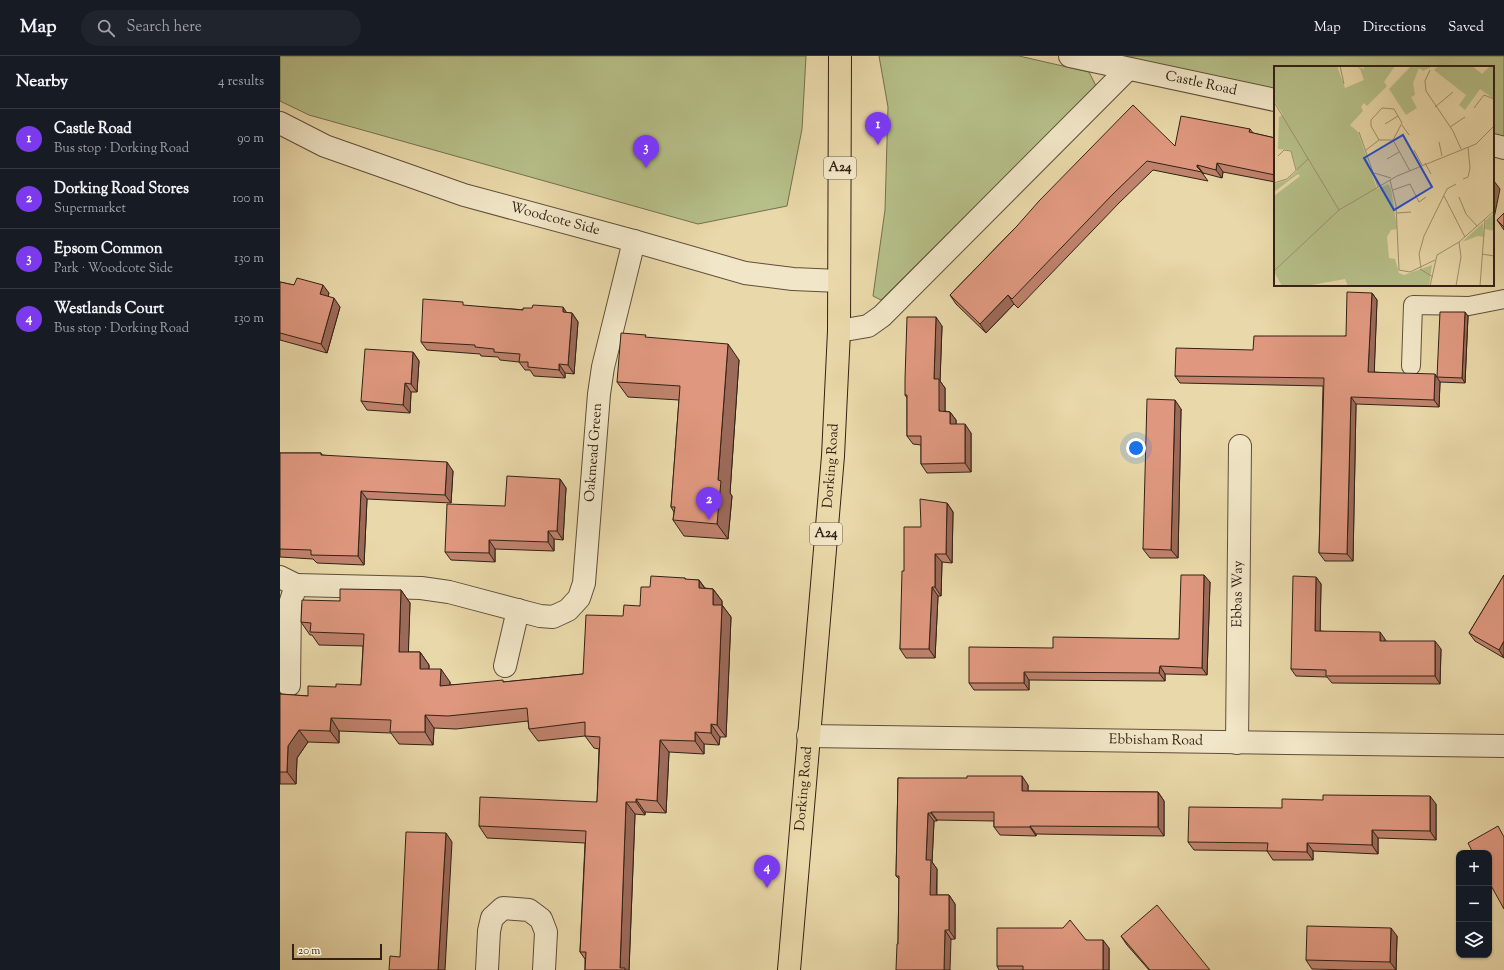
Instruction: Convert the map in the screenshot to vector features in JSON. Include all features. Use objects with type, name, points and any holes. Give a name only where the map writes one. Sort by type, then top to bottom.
[{"type":"highway","name":"Dorking Road","points":[[789,970],[833,456],[839,331],[840,56]]},
{"type":"street","name":"Castle Road","points":[[1070,56],[1274,100]]},
{"type":"street","points":[[839,331],[868,326],[882,316],[1128,69]]},
{"type":"street","name":"Woodcote Side","points":[[280,123],[325,146],[464,195],[745,273],[793,279],[839,281]]},
{"type":"street","points":[[1494,145],[1504,148]]},
{"type":"street","name":"Oakmead Green","points":[[289,685],[290,604],[288,581],[421,588],[449,592],[540,616],[553,617],[568,610],[579,598],[584,583],[599,394],[603,367],[634,241]]},
{"type":"street","name":"Ebbas Way","points":[[1237,743],[1240,446]]},
{"type":"street","points":[[505,666],[518,610]]},
{"type":"street","name":"Ebbisham Road","points":[[808,736],[1504,746]]},
{"type":"street","points":[[487,970],[489,931],[492,918],[503,908],[529,910],[541,919],[546,932],[544,970]]},
{"type":"lane","points":[[1411,366],[1413,305],[1469,306],[1504,299]]},
{"type":"green space","points":[[280,56],[806,56],[802,129],[787,206],[698,224],[309,115],[280,101]]},
{"type":"green space","points":[[879,56],[1019,56],[1089,72],[1096,86],[881,300],[873,296],[885,210],[888,107]]},
{"type":"green space","points":[[1112,56],[1504,56],[1504,137],[1494,135],[1494,66],[1274,66],[1274,89]]},
{"type":"building","points":[[1133,105],[1175,146],[1181,116],[1250,129],[1249,132],[1274,138],[1274,175],[1217,163],[1216,170],[1197,165],[1202,172],[1147,161],[1113,194],[1012,299],[1008,295],[980,324],[950,295],[1017,226],[1039,201]]},
{"type":"building","points":[[1504,213],[1504,227],[1497,220]]},
{"type":"building","points":[[297,278],[323,285],[320,294],[334,298],[321,344],[280,333],[280,282],[294,285]]},
{"type":"building","points":[[1347,292],[1372,293],[1368,372],[1435,374],[1434,400],[1351,397],[1347,554],[1319,553],[1324,378],[1175,376],[1176,348],[1253,350],[1254,336],[1346,336]]},
{"type":"building","points":[[423,299],[463,302],[463,305],[523,310],[523,308],[532,308],[533,305],[563,307],[563,312],[572,313],[568,365],[559,364],[559,370],[528,367],[528,362],[519,362],[520,354],[494,352],[494,349],[475,347],[475,345],[421,342]]},
{"type":"building","points":[[1440,312],[1465,312],[1462,378],[1437,377]]},
{"type":"building","points":[[907,317],[936,317],[934,379],[939,379],[939,411],[950,412],[950,424],[965,424],[965,463],[921,464],[921,436],[907,436],[907,395],[905,395],[905,379]]},
{"type":"building","points":[[621,333],[646,335],[645,337],[728,344],[718,480],[721,481],[717,524],[673,520],[675,507],[671,507],[680,386],[617,382]]},
{"type":"building","points":[[365,349],[413,352],[411,384],[405,383],[403,405],[361,401]]},
{"type":"building","points":[[1147,399],[1175,400],[1171,550],[1143,549]]},
{"type":"building","points":[[280,453],[321,453],[321,455],[447,462],[445,495],[361,491],[358,556],[311,555],[311,550],[280,549]]},
{"type":"building","points":[[507,476],[560,479],[557,531],[548,531],[548,542],[489,540],[489,553],[445,552],[447,504],[505,506]]},
{"type":"building","points":[[920,499],[947,503],[946,554],[935,554],[935,587],[932,587],[929,649],[900,649],[902,571],[904,571],[904,527],[921,527]]},
{"type":"building","points":[[1181,575],[1204,575],[1202,668],[1160,666],[1159,673],[1024,672],[1024,683],[969,683],[969,647],[1053,648],[1053,637],[1179,639]]},
{"type":"building","points":[[1504,575],[1504,641],[1499,650],[1469,633]]},
{"type":"building","points":[[651,576],[699,580],[699,588],[713,589],[713,605],[722,605],[717,725],[711,724],[711,733],[695,732],[695,741],[660,740],[657,801],[636,799],[636,802],[626,802],[620,968],[625,968],[625,970],[585,970],[586,952],[580,952],[586,831],[479,826],[480,797],[597,802],[600,737],[585,736],[585,722],[529,729],[527,708],[448,716],[425,715],[425,732],[390,732],[391,720],[331,718],[330,731],[299,730],[288,746],[287,772],[280,772],[280,694],[308,696],[308,686],[336,687],[336,684],[361,685],[364,634],[310,632],[311,623],[301,622],[302,600],[340,601],[340,589],[401,590],[399,652],[420,652],[420,669],[441,669],[440,686],[503,680],[503,682],[583,674],[586,615],[623,616],[624,605],[640,606],[641,587],[650,587]]},
{"type":"building","points":[[1293,576],[1316,577],[1315,631],[1380,632],[1380,641],[1435,641],[1435,676],[1326,676],[1326,670],[1291,669]]},
{"type":"building","points":[[967,776],[1022,776],[1022,791],[1158,792],[1158,827],[994,827],[994,812],[928,813],[926,860],[931,860],[930,895],[949,895],[949,930],[945,930],[944,970],[896,970],[899,876],[896,876],[898,778],[967,778]]},
{"type":"building","points":[[1323,795],[1430,796],[1430,831],[1372,830],[1372,845],[1307,843],[1307,852],[1267,851],[1268,843],[1188,842],[1189,807],[1282,808],[1282,799],[1323,800]]},
{"type":"building","points":[[1498,826],[1504,837],[1504,909],[1492,887],[1492,850],[1472,850],[1468,843]]},
{"type":"building","points":[[406,832],[446,833],[438,970],[389,970],[390,956],[400,957]]},
{"type":"building","points":[[1157,905],[1210,970],[1150,970],[1121,936]]},
{"type":"building","points":[[1070,920],[1086,940],[1103,940],[1103,970],[1023,970],[1023,966],[997,966],[997,928],[1063,928]]},
{"type":"building","points":[[1307,926],[1391,928],[1390,962],[1306,960]]},
{"type":"place","name":"Castle Road","points":[[878,145]]},
{"type":"place","name":"Epsom Common","points":[[646,168]]},
{"type":"place","name":"Dorking Road Stores","points":[[709,520]]},
{"type":"place","name":"Westlands Court","points":[[767,888]]}]
